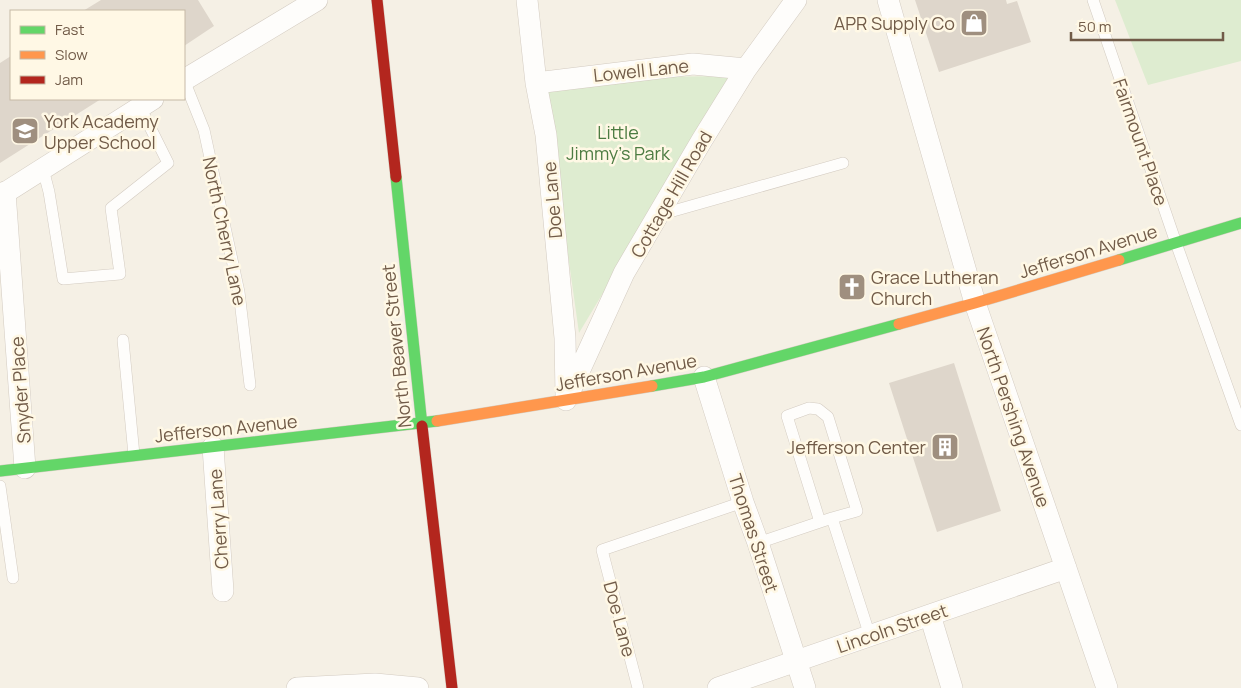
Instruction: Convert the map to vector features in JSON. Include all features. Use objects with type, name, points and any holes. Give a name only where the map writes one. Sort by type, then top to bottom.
[{"type":"street","points":[[185,79],[317,0]]},
{"type":"street","name":"North Beaver Street","points":[[377,0],[452,688]]},
{"type":"street","name":"Doe Lane","points":[[527,0],[536,83],[546,134],[565,338],[566,400]]},
{"type":"street","name":"Cottage Hill Road","points":[[566,400],[624,273],[746,69],[796,0]]},
{"type":"street","name":"North Pershing Avenue","points":[[888,0],[975,303],[1107,688]]},
{"type":"street","name":"Lowell Lane","points":[[536,83],[692,64],[746,69]]},
{"type":"street","points":[[3,194],[146,103]]},
{"type":"street","name":"Snyder Place","points":[[3,194],[25,468]]},
{"type":"street","name":"Jefferson Avenue","points":[[0,472],[213,446],[422,424],[704,377],[975,303],[1241,223]]},
{"type":"street","name":"Thomas Street","points":[[704,377],[743,502],[805,688]]},
{"type":"street","name":"Cherry Lane","points":[[213,446],[223,591]]},
{"type":"street","name":"Lincoln Street","points":[[718,688],[1066,568]]},
{"type":"street","points":[[930,615],[952,688]]},
{"type":"street","points":[[297,688],[374,684],[418,688]]},
{"type":"lane","name":"Fairmount Place","points":[[1093,0],[1241,426]]},
{"type":"lane","name":"North Cherry Lane","points":[[185,82],[204,130],[240,292],[250,385]]},
{"type":"lane","points":[[43,169],[63,279],[120,274],[111,208],[168,163],[146,103]]},
{"type":"lane","points":[[658,216],[843,164]]},
{"type":"lane","points":[[122,340],[134,456]]},
{"type":"lane","points":[[758,543],[857,511],[828,417],[818,409],[808,408],[786,416],[820,522]]},
{"type":"lane","points":[[0,486],[13,578]]},
{"type":"lane","name":"Doe Lane","points":[[638,688],[602,550],[743,502]]},
{"type":"lane","points":[[832,518],[870,636]]},
{"type":"green space","points":[[1115,0],[1241,0],[1241,61],[1148,85]]},
{"type":"green space","name":"Little Jimmy's Park","points":[[733,76],[579,333],[543,78]]},
{"type":"building","points":[[101,0],[198,0],[214,26],[185,45],[185,10],[85,10]]},
{"type":"building","name":"APR Supply Co","points":[[915,0],[1006,0],[1007,4],[1017,1],[1031,42],[939,72]]},
{"type":"building","name":"York Academy Upper School","points":[[10,57],[10,100],[99,100],[0,163],[0,63]]},
{"type":"building","name":"Jefferson Center","points":[[954,363],[1001,511],[937,532],[889,383]]},
{"type":"traffic: fast","points":[[396,177],[422,426]]},
{"type":"traffic: fast","points":[[1119,260],[1241,223]]},
{"type":"traffic: fast","points":[[652,386],[704,377],[899,324]]},
{"type":"traffic: fast","points":[[0,471],[437,421]]},
{"type":"traffic: slow","points":[[899,324],[1119,260]]},
{"type":"traffic: slow","points":[[437,421],[652,386]]},
{"type":"traffic: jam","points":[[377,0],[396,177]]},
{"type":"traffic: jam","points":[[422,426],[452,688]]},
{"type":"place","name":"APR Supply Co","points":[[974,23]]},
{"type":"place","name":"York Academy Upper School","points":[[25,131]]},
{"type":"place","name":"Grace Lutheran Church","points":[[852,287]]},
{"type":"place","name":"Jefferson Center","points":[[945,447]]}]
